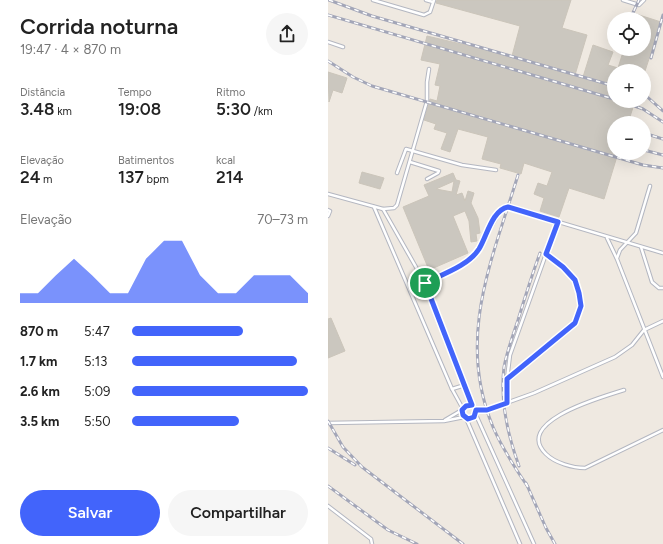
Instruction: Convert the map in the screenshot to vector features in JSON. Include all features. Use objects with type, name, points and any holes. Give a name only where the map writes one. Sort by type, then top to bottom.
[{"type":"lane","points":[[373,0],[424,15],[430,12],[434,1],[426,0]]},
{"type":"lane","points":[[623,0],[639,5],[644,0]]},
{"type":"lane","points":[[328,42],[343,47]]},
{"type":"lane","points":[[328,194],[383,209],[394,208],[397,205],[427,99],[429,69]]},
{"type":"lane","points":[[397,173],[404,150],[413,151],[462,165],[496,170]]},
{"type":"lane","points":[[410,162],[438,171],[438,174],[427,179]]},
{"type":"lane","points":[[617,259],[620,250],[636,234],[650,186]]},
{"type":"lane","points":[[374,207],[520,544]]},
{"type":"lane","points":[[425,283],[469,260],[478,250],[496,216],[504,208],[510,208],[607,238],[663,253]]},
{"type":"lane","points":[[383,209],[425,283],[472,405],[476,410],[476,415],[534,544]]},
{"type":"lane","points":[[328,210],[330,211],[328,216]]},
{"type":"lane","points":[[507,403],[507,379],[510,355],[558,222]]},
{"type":"lane","points":[[607,238],[617,259],[663,377]]},
{"type":"lane","points":[[641,246],[652,282],[659,288],[663,288]]},
{"type":"lane","points":[[507,379],[575,323],[581,306],[575,280],[563,267],[546,254]]},
{"type":"lane","points":[[476,410],[487,410],[507,403],[615,357],[632,345],[644,330],[663,321]]},
{"type":"lane","points":[[452,389],[465,384]]},
{"type":"lane","points":[[624,390],[587,402],[556,416],[545,424],[540,434],[540,442],[545,453],[552,458],[575,468],[585,468],[663,430]]},
{"type":"lane","points":[[444,421],[463,410],[468,405],[472,405]]},
{"type":"lane","points":[[328,423],[444,421],[465,418],[471,419],[476,415]]},
{"type":"lane","points":[[328,506],[371,539],[372,544]]},
{"type":"building","points":[[437,0],[571,0],[562,28],[587,35],[575,75],[583,77],[593,45],[607,50],[607,56],[611,56],[608,64],[607,64],[607,108],[633,108],[630,116],[607,116],[607,160],[616,160],[604,199],[569,188],[559,217],[540,211],[544,198],[534,194],[538,183],[547,186],[552,172],[524,163],[521,174],[500,168],[501,164],[482,159],[488,137],[458,129],[450,152],[441,149],[447,133],[434,129],[436,124],[424,120],[430,99],[437,101],[440,86],[435,85],[440,64],[421,60],[427,36],[512,56],[520,26],[436,3]]},
{"type":"building","points":[[651,19],[661,22],[651,53]]},
{"type":"building","points":[[622,56],[650,56],[647,64],[619,64]]},
{"type":"building","points":[[328,72],[347,78],[342,93],[333,90],[329,102]]},
{"type":"building","points":[[362,172],[384,178],[380,189],[359,183]]},
{"type":"building","points":[[453,173],[456,180],[460,181],[456,195],[462,193],[465,201],[468,191],[474,193],[471,203],[478,218],[480,233],[476,234],[477,241],[471,242],[469,221],[465,211],[453,216],[468,253],[429,270],[403,207],[429,196],[424,185]],"holes":[[[454,181],[452,192],[436,189]]]},
{"type":"building","points":[[331,318],[345,351],[328,358],[328,319]]},
{"type":"railway","points":[[329,0],[372,16],[607,84]]},
{"type":"railway","points":[[633,12],[639,0]]},
{"type":"railway","points":[[328,15],[607,97]]},
{"type":"railway","points":[[651,58],[663,15]]},
{"type":"railway","points":[[328,61],[353,77],[372,86],[643,165],[663,168]]},
{"type":"railway","points":[[651,100],[663,111]]},
{"type":"railway","points":[[640,108],[663,122]]},
{"type":"railway","points":[[651,135],[663,139]]},
{"type":"railway","points":[[651,152],[663,155]]},
{"type":"railway","points":[[518,175],[489,269],[482,300],[478,331],[478,362],[482,394],[493,427],[500,443],[528,487]]},
{"type":"railway","points":[[519,466],[508,430],[504,404],[504,367],[510,343],[540,253]]},
{"type":"railway","points":[[328,421],[343,447],[362,467],[463,544]]},
{"type":"railway","points":[[328,448],[355,465]]},
{"type":"railway","points":[[526,483],[546,528],[555,544]]},
{"type":"railway","points":[[328,486],[388,530],[417,544]]},
{"type":"route","points":[[508,207],[558,222],[546,254],[563,267],[575,280],[581,306],[575,323],[507,379],[507,403],[487,410],[476,410],[474,417],[468,419],[464,417],[462,410],[468,405],[472,405],[425,283],[469,260],[478,250],[486,237],[496,216],[504,208],[508,207]]}]
